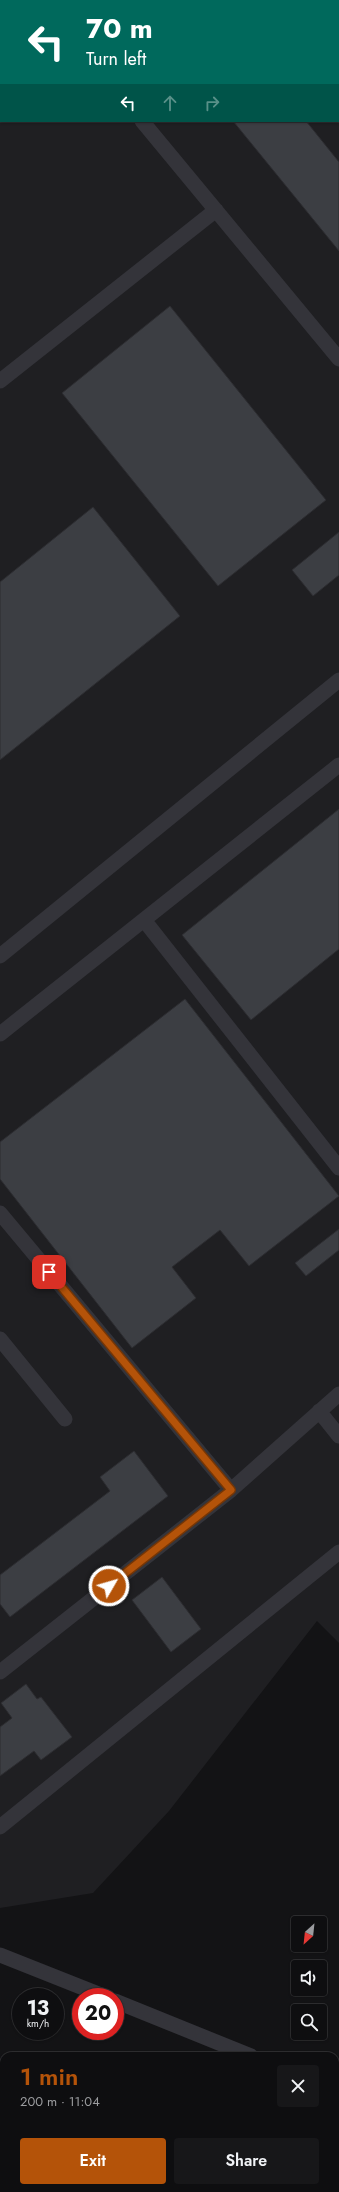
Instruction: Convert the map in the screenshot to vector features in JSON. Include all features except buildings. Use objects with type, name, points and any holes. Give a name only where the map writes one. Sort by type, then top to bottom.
[{"type":"street","points":[[143,122],[339,359]]},
{"type":"street","points":[[0,381],[216,210]]},
{"type":"street","points":[[0,956],[339,680]]},
{"type":"street","points":[[0,1034],[339,765]]},
{"type":"street","points":[[144,920],[339,1168]]},
{"type":"street","points":[[0,1213],[231,1490]]},
{"type":"street","points":[[0,1339],[65,1420]]},
{"type":"street","points":[[0,1672],[231,1490],[339,1394]]},
{"type":"street","points":[[319,1411],[339,1436]]},
{"type":"street","points":[[0,1828],[339,1552]]},
{"type":"street","points":[[0,1955],[83,1988]]},
{"type":"street","points":[[124,2005],[241,2052]]},
{"type":"shaded area","points":[[0,122],[339,122],[339,1643],[317,1621],[169,1811],[93,1893],[0,1908]]},
{"type":"route","points":[[49,1272],[231,1490],[109,1586]]}]
